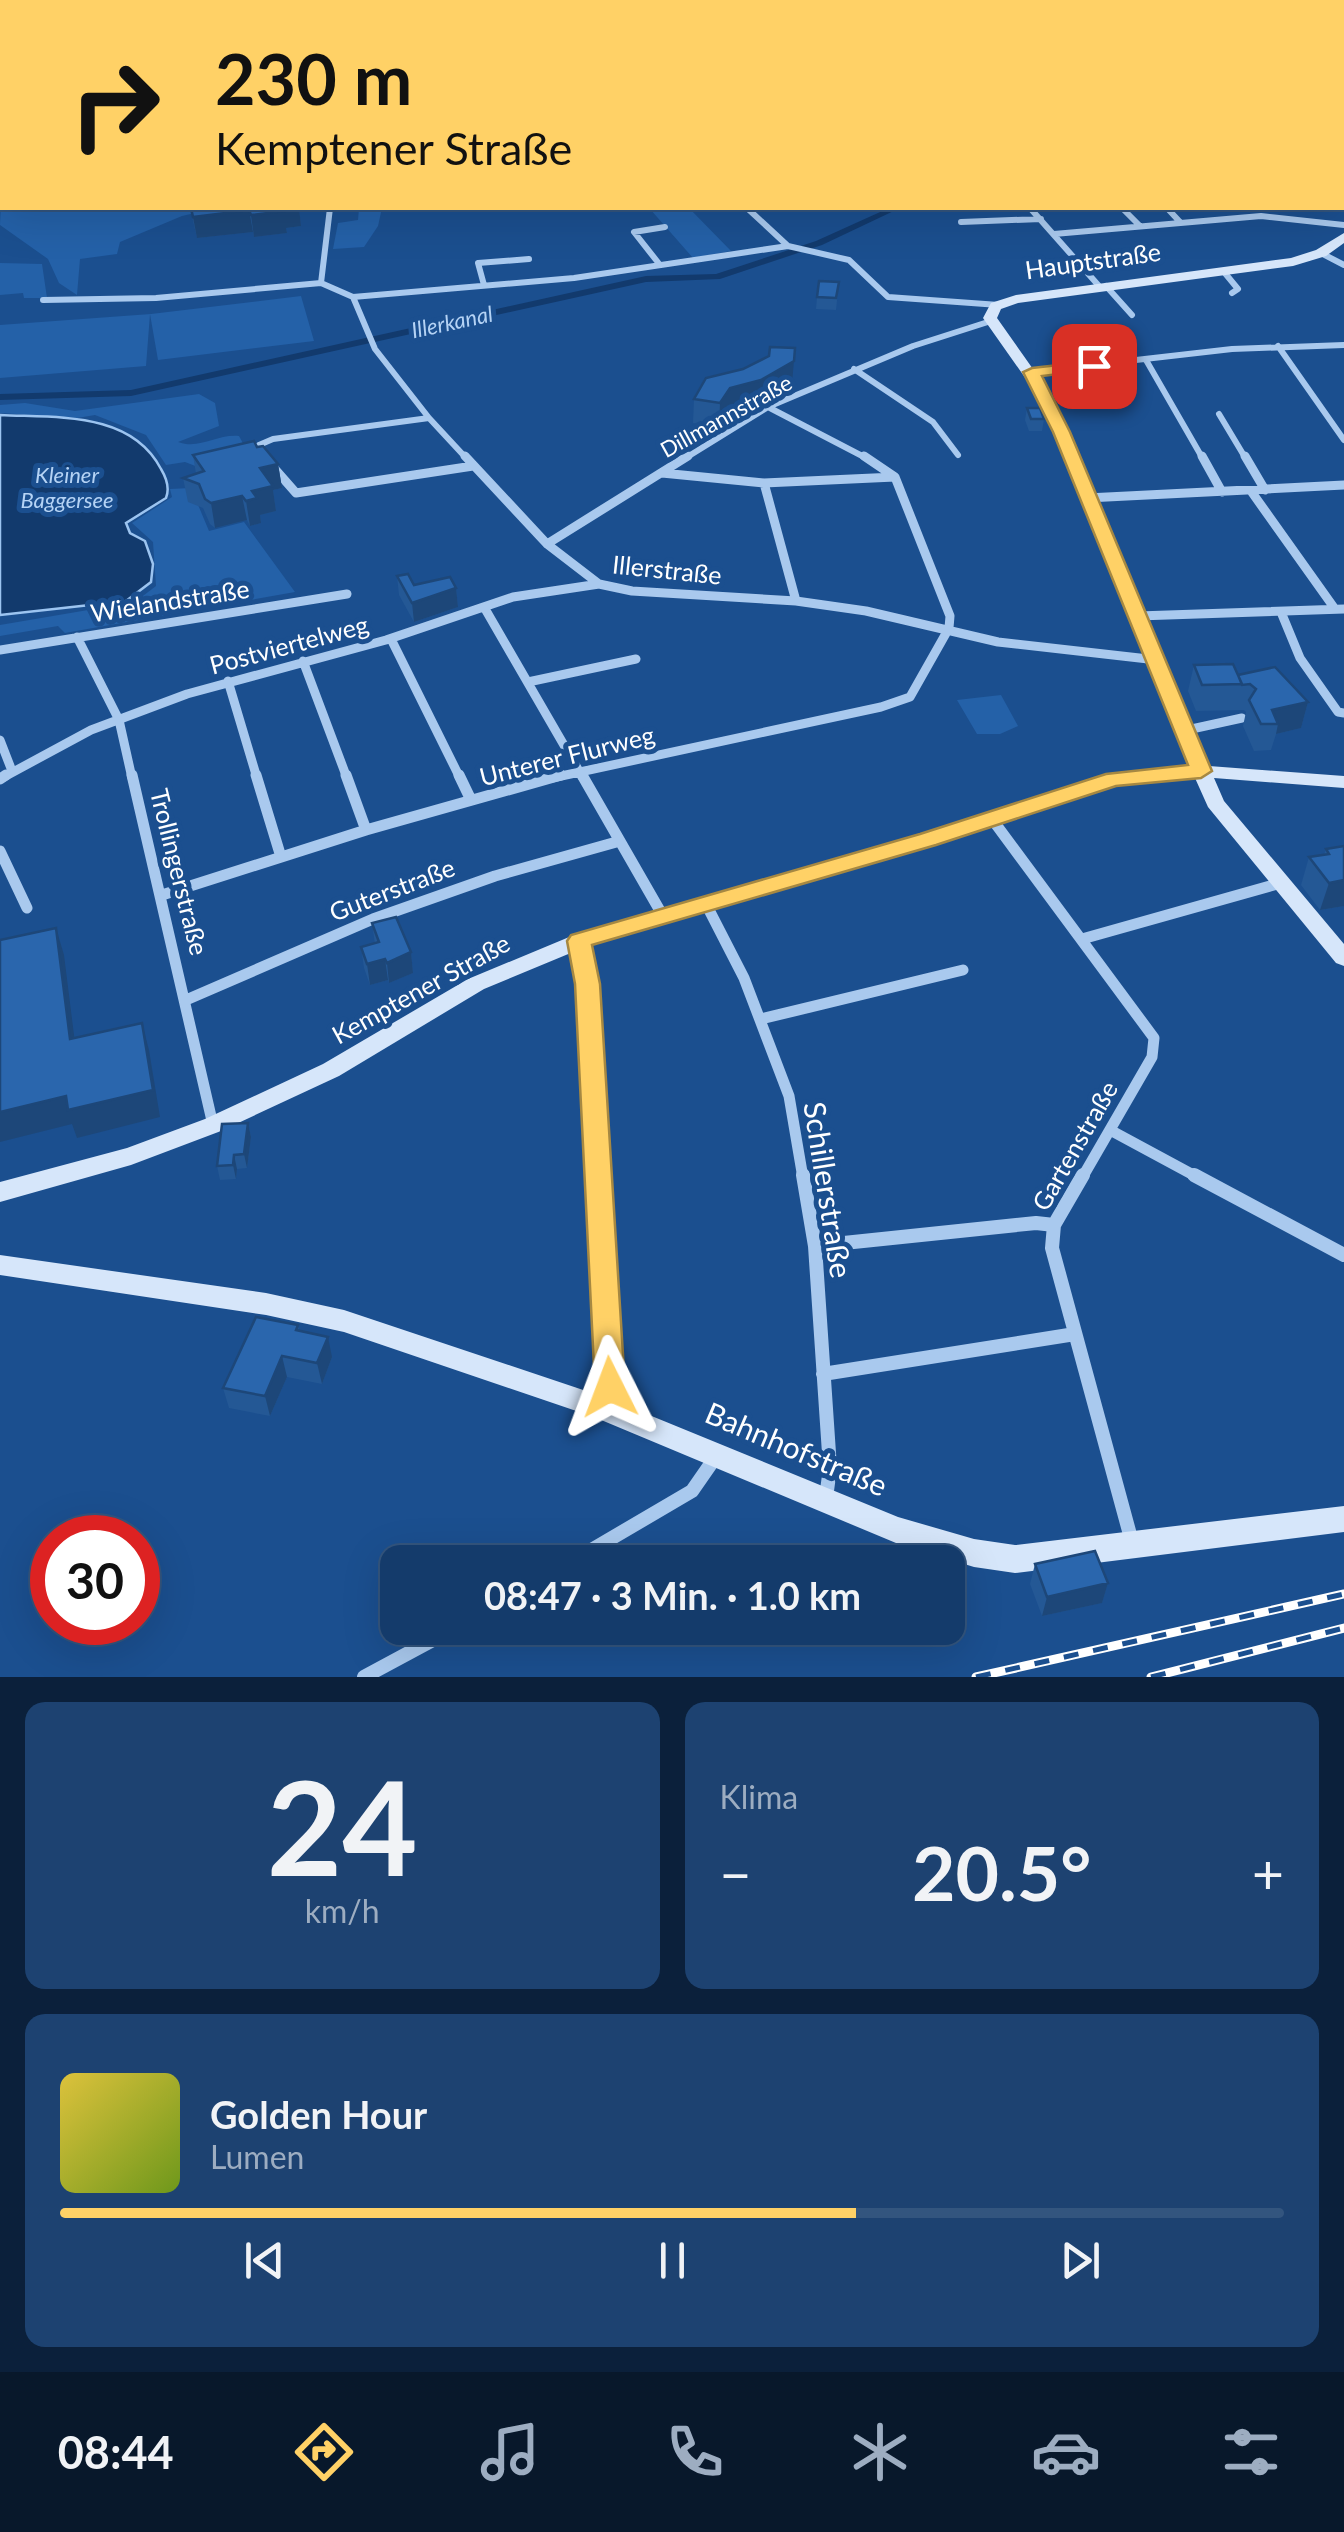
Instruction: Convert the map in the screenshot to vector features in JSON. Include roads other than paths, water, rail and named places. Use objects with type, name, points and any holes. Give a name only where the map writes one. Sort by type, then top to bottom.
[{"type":"main road","name":"Hauptstraße","points":[[994,312],[1103,286],[1284,264],[1322,253],[1344,237]]},
{"type":"main road","points":[[994,312],[1032,372],[1062,432],[1216,803],[1344,958]]},
{"type":"main road","name":"Kemptener Straße","points":[[0,1192],[131,1156],[213,1126],[331,1070],[476,984],[580,941],[1114,779],[1201,771],[1344,782]]},
{"type":"main road","name":"Bahnhofstraße","points":[[0,1264],[266,1304],[344,1321],[600,1407],[896,1530],[1000,1558],[1344,1519]]},
{"type":"street","points":[[321,283],[330,210]]},
{"type":"street","points":[[749,210],[791,246]]},
{"type":"street","points":[[1032,210],[1132,314]]},
{"type":"street","points":[[1124,210],[1140,226]]},
{"type":"street","points":[[1170,210],[1180,222]]},
{"type":"street","points":[[1230,210],[1236,217]]},
{"type":"street","points":[[1054,234],[1236,217],[1281,216],[1344,226]]},
{"type":"street","points":[[961,222],[1040,219]]},
{"type":"street","points":[[660,265],[634,232],[665,226]]},
{"type":"street","points":[[43,300],[156,298],[321,283],[352,297],[660,265],[791,246],[850,260],[888,297],[952,303],[994,312]]},
{"type":"street","points":[[1322,253],[1344,265]]},
{"type":"street","points":[[484,285],[478,263],[528,259]]},
{"type":"street","points":[[1224,272],[1238,289],[1232,293]]},
{"type":"street","name":"Illerstraße","points":[[352,297],[375,350],[429,418],[546,544],[599,584],[632,592],[796,601],[949,628],[1009,644],[1158,660]]},
{"type":"street","name":"Dillmannstraße","points":[[546,544],[768,407],[994,312]]},
{"type":"street","points":[[1032,372],[1278,346],[1344,345]]},
{"type":"street","points":[[1278,346],[1344,440]]},
{"type":"street","points":[[1146,360],[1222,492]]},
{"type":"street","points":[[854,369],[933,422],[958,455]]},
{"type":"street","points":[[768,407],[882,466],[895,477],[950,616],[949,628]]},
{"type":"street","points":[[1219,414],[1265,490]]},
{"type":"street","points":[[429,418],[273,439],[259,448],[296,493],[473,466]]},
{"type":"street","points":[[661,472],[764,483],[895,477]]},
{"type":"street","points":[[764,483],[796,601]]},
{"type":"street","points":[[1087,498],[1344,485]]},
{"type":"street","points":[[1251,491],[1340,609]]},
{"type":"street","name":"Postviertelweg","points":[[0,779],[66,740],[159,702],[391,639],[538,590],[599,584]]},
{"type":"street","name":"Wielandstraße","points":[[0,650],[346,594]]},
{"type":"street","points":[[484,607],[663,916]]},
{"type":"street","points":[[1138,616],[1340,609]]},
{"type":"street","points":[[1281,612],[1300,658],[1338,712],[1344,714]]},
{"type":"street","name":"Unterer Flurweg","points":[[162,895],[366,830],[580,770],[898,703],[917,689],[949,628]]},
{"type":"street","name":"Trollingerstraße","points":[[77,636],[118,720],[213,1126]]},
{"type":"street","points":[[391,639],[471,800]]},
{"type":"street","points":[[528,682],[636,658]]},
{"type":"street","points":[[303,661],[366,830]]},
{"type":"street","points":[[228,681],[281,857]]},
{"type":"street","points":[[1187,730],[1242,718]]},
{"type":"street","points":[[0,740],[12,772]]},
{"type":"street","name":"Gartenstraße","points":[[992,819],[1154,1038],[1152,1057],[1054,1225],[1052,1248],[1133,1543]]},
{"type":"street","name":"Guterstraße","points":[[186,1000],[373,918],[495,876],[620,841]]},
{"type":"street","points":[[0,851],[28,908]]},
{"type":"street","points":[[1082,939],[1282,883]]},
{"type":"street","name":"Schillerstraße","points":[[706,904],[728,943],[761,1019],[788,1096],[814,1246],[830,1468],[826,1499]]},
{"type":"street","points":[[580,941],[587,984],[610,1387],[600,1407]]},
{"type":"street","points":[[761,1019],[963,970]]},
{"type":"street","points":[[1110,1130],[1344,1255]]},
{"type":"street","points":[[814,1246],[1036,1223],[1054,1225]]},
{"type":"street","points":[[824,1374],[1075,1334]]},
{"type":"street","points":[[600,1545],[692,1491],[717,1454]]},
{"type":"street","points":[[364,1677],[423,1645]]},
{"type":"water","name":"Kleiner Baggersee","points":[[0,415],[91,421],[112,427],[148,450],[165,476],[166,498],[126,523],[130,533],[145,541],[153,564],[151,582],[126,601],[0,615]]},
{"type":"waterway","name":"Illerkanal","points":[[0,397],[131,393],[646,279],[717,277],[819,243],[891,210]]},
{"type":"railway","points":[[976,1677],[1344,1594]]},
{"type":"railway","points":[[1151,1677],[1344,1628]]}]
